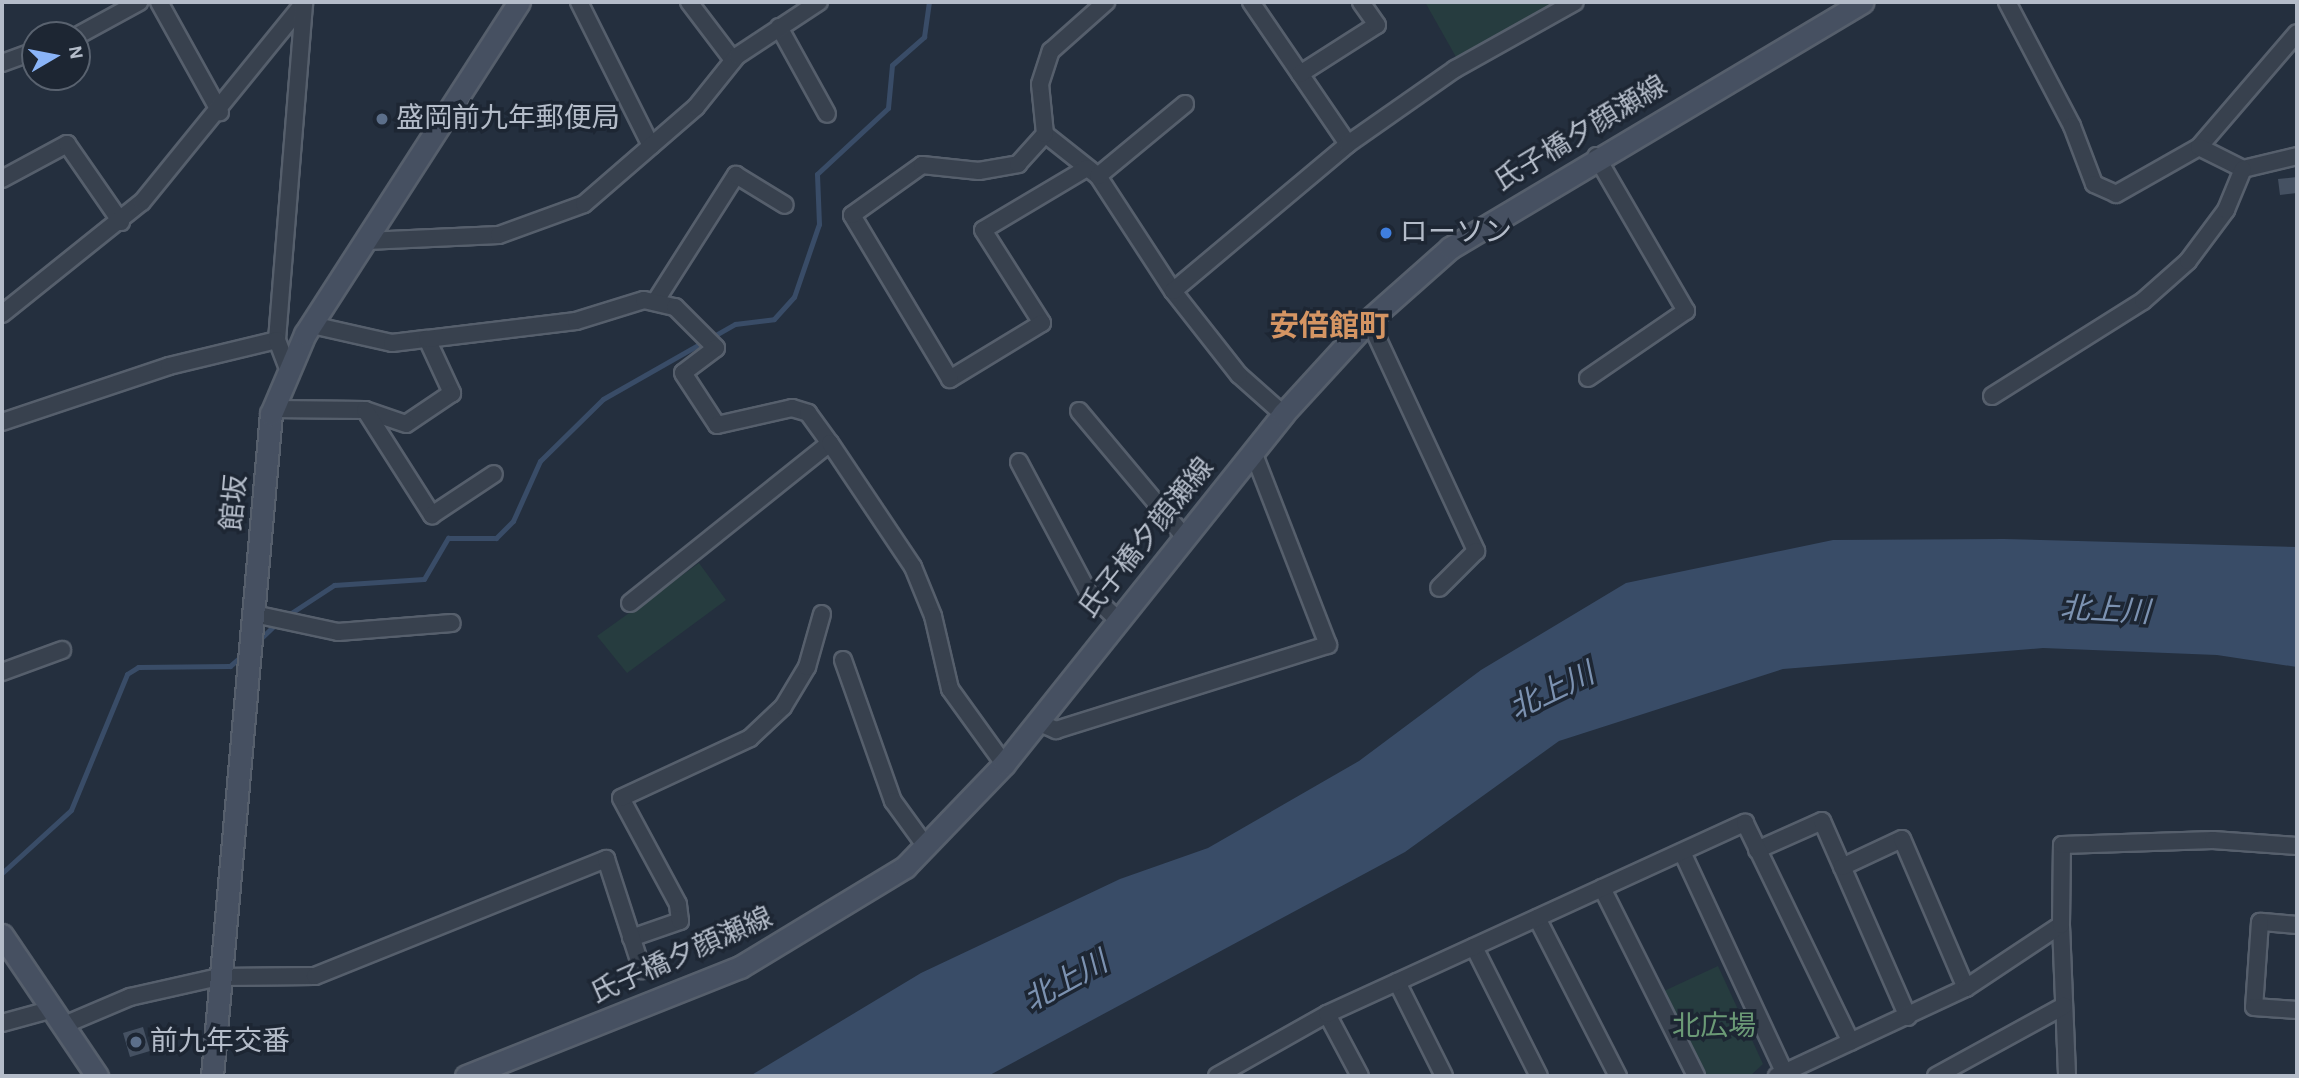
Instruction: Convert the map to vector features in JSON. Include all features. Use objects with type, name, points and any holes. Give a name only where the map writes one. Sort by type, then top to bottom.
[{"type":"main road","name":"館坂","points":[[212,1076],[273,409],[312,325],[519,2]]},
{"type":"main road","name":"氏子橋夕顔瀬線","points":[[466,1076],[740,967],[927,848],[1004,764],[1283,414],[1369,320],[1450,248],[1596,156],[1862,2]]},
{"type":"main road","points":[[2,935],[97,1076]]},
{"type":"street","points":[[91,28],[139,2]]},
{"type":"street","points":[[159,2],[220,112]]},
{"type":"street","points":[[2,314],[121,222],[220,112],[304,2]]},
{"type":"street","points":[[289,371],[277,340],[304,2]]},
{"type":"street","points":[[579,2],[651,146]]},
{"type":"street","points":[[689,2],[733,60]]},
{"type":"street","points":[[366,241],[499,235],[550,219],[584,204],[696,107],[733,60],[816,2]]},
{"type":"street","points":[[1106,2],[1051,51],[1040,84],[1045,134],[1093,172],[1173,291],[1239,375],[1283,414]]},
{"type":"street","points":[[1251,2],[1348,144]]},
{"type":"street","points":[[1300,74],[1377,25],[1361,2]]},
{"type":"street","points":[[1173,291],[1348,144],[1455,69],[1574,2]]},
{"type":"street","points":[[2007,2],[2072,126],[2094,184],[2116,194],[2199,148],[2297,33]]},
{"type":"street","points":[[779,27],[827,114]]},
{"type":"street","points":[[2,63],[21,56]]},
{"type":"street","points":[[1045,134],[1018,164],[979,171],[922,165],[852,215],[950,379],[1042,323],[983,230],[1093,172],[1185,104]]},
{"type":"street","points":[[2,179],[67,144],[121,222]]},
{"type":"street","points":[[2199,148],[2243,169],[2297,156]]},
{"type":"street","points":[[1588,378],[1686,311],[1596,156]]},
{"type":"street","points":[[1992,396],[2143,301],[2188,261],[2227,210],[2243,169]]},
{"type":"street","points":[[655,302],[737,175],[785,205]]},
{"type":"street","points":[[312,325],[392,343],[576,321],[644,300],[675,307],[716,348],[683,373],[717,425],[792,408],[808,413],[830,443],[913,567],[933,616],[950,689],[1004,764]]},
{"type":"street","points":[[1369,320],[1476,551],[1439,588]]},
{"type":"street","points":[[273,409],[365,410],[406,424],[452,393],[427,339]]},
{"type":"street","points":[[2,422],[169,366],[277,340]]},
{"type":"street","points":[[365,410],[432,515],[494,474]]},
{"type":"street","points":[[1079,411],[1184,536]]},
{"type":"street","points":[[631,603],[830,443]]},
{"type":"street","points":[[1037,722],[1056,730],[1328,645],[1253,452]]},
{"type":"street","points":[[1019,462],[1087,590],[1117,619]]},
{"type":"street","points":[[631,938],[680,921],[678,904],[621,798],[750,738],[766,723],[807,667],[822,614]]},
{"type":"street","points":[[253,624],[338,632],[452,623]]},
{"type":"street","points":[[2,671],[62,650]]},
{"type":"street","points":[[843,660],[893,801],[927,848]]},
{"type":"street","points":[[1758,850],[1822,821],[1908,1017]]},
{"type":"street","points":[[1217,1076],[1245,1070],[1327,1014],[1745,823],[1851,1042]]},
{"type":"street","points":[[1842,867],[1902,839],[1966,988]]},
{"type":"street","points":[[2067,1076],[2061,925],[2062,845],[2213,840],[2297,846]]},
{"type":"street","points":[[1682,852],[1782,1075],[1966,988],[2061,925]]},
{"type":"street","points":[[2,1023],[59,1017],[130,997],[219,977],[315,976],[606,859],[642,970]]},
{"type":"street","points":[[1602,888],[1696,1076]]},
{"type":"street","points":[[1538,918],[1618,1076]]},
{"type":"street","points":[[2297,925],[2260,922],[2254,1007],[2297,1010]]},
{"type":"street","points":[[1474,947],[1539,1076]]},
{"type":"street","points":[[1397,982],[1444,1076]]},
{"type":"street","points":[[1937,1076],[2064,1006]]},
{"type":"street","points":[[1327,1014],[1360,1076]]},
{"type":"green space","points":[[1425,2],[1558,2],[1456,57]]},
{"type":"green space","points":[[699,563],[726,600],[627,673],[597,636]]},
{"type":"green space","name":"北広場","points":[[1718,966],[1763,1064],[1750,1076],[1703,1076],[1664,991]]},
{"type":"water","name":"北上川","points":[[2004,539],[2297,547],[2297,667],[2217,655],[2043,648],[1783,669],[1559,741],[1405,852],[988,1076],[750,1076],[921,973],[1120,879],[1208,848],[1359,761],[1481,670],[1626,583],[1833,540]]},
{"type":"building","points":[[2297,177],[2297,193],[2280,195],[2278,179]]},
{"type":"building","name":"前九年交番","points":[[143,1027],[150,1051],[130,1057],[123,1033]]},
{"type":"waterway","points":[[285,617],[334,585],[424,579],[448,538],[496,538],[513,521],[540,461],[603,399],[735,324],[774,319],[794,297],[819,224],[817,174],[888,108],[892,65],[924,37],[929,2]]},
{"type":"waterway","points":[[256,643],[277,623]]},
{"type":"waterway","points":[[2,873],[71,810],[127,674],[138,667],[230,666],[244,654]]},
{"type":"place","name":"盛岡前九年郵便局","points":[[382,119]]},
{"type":"place","name":"ローソン","points":[[1386,233]]},
{"type":"place","name":"前九年交番","points":[[136,1042]]},
{"type":"district","name":"安倍館町","points":[[1329,327]]}]
